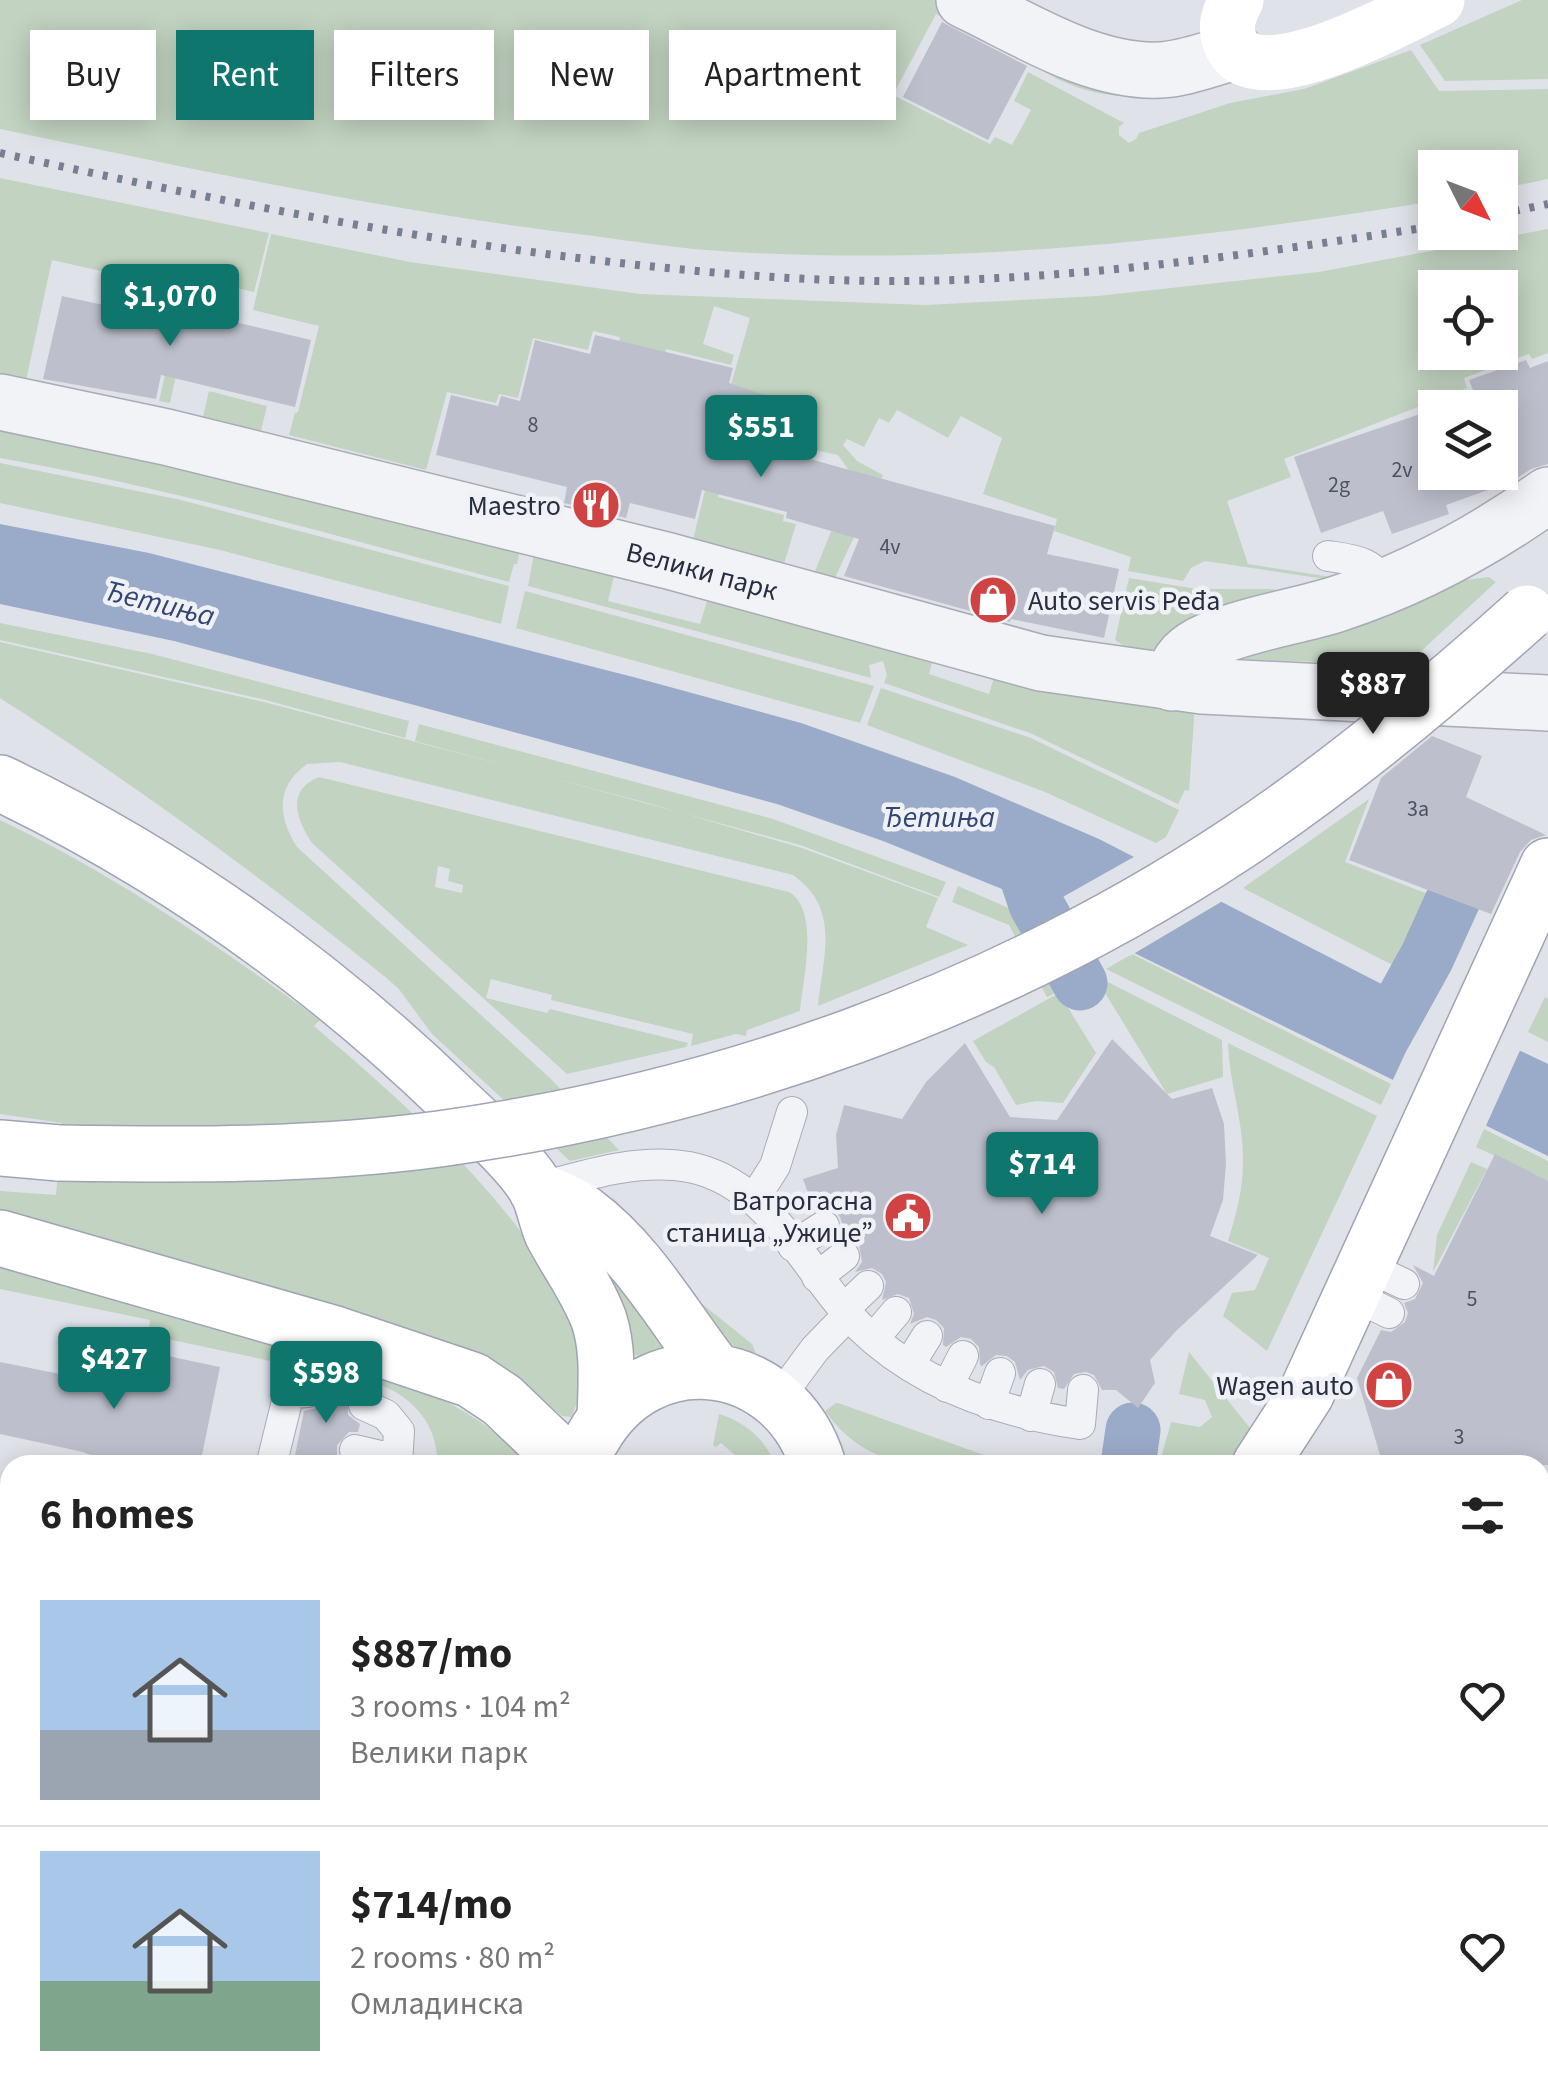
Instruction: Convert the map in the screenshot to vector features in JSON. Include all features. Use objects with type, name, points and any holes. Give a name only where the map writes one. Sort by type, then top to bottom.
[{"type":"main road","points":[[1236,26],[1256,63],[1285,63],[1337,46],[1438,0]]},
{"type":"main road","points":[[0,1148],[59,1153],[254,1153],[435,1140],[592,1112],[793,1058],[995,978],[1165,888],[1236,844],[1373,746],[1538,602]]},
{"type":"main road","points":[[0,783],[112,842],[198,894],[277,947],[355,1010],[438,1085],[536,1189],[573,1206],[598,1226],[649,1282],[716,1372]]},
{"type":"main road","points":[[1266,1455],[1376,1280],[1548,866]]},
{"type":"main road","points":[[536,1189],[551,1230],[599,1322],[604,1346],[594,1442]]},
{"type":"main road","points":[[0,1238],[318,1329],[472,1380],[502,1400],[560,1455]]},
{"type":"main road","points":[[594,1442],[619,1403],[654,1380],[695,1371],[716,1372],[756,1384],[778,1400],[822,1455]]},
{"type":"main road","points":[[1306,1394],[1312,1455]]},
{"type":"street","points":[[964,0],[1084,56],[1137,69],[1163,70],[1236,26]]},
{"type":"street","name":"Велики парк","points":[[0,402],[166,437],[669,560],[1041,663],[1172,683],[1548,703]]},
{"type":"street","points":[[1172,683],[1183,657],[1211,639],[1386,587],[1455,555],[1548,494]]},
{"type":"lane","points":[[1328,556],[1364,562],[1381,576],[1386,587]]},
{"type":"lane","points":[[754,1199],[775,1166],[792,1112]]},
{"type":"lane","points":[[536,1189],[612,1170],[670,1166],[691,1168],[723,1179],[754,1199],[846,1312],[909,1365],[947,1387],[989,1404],[1080,1424],[1083,1390]]},
{"type":"lane","points":[[794,1246],[824,1226]]},
{"type":"lane","points":[[817,1277],[844,1256]]},
{"type":"lane","points":[[778,1400],[814,1349],[868,1286]]},
{"type":"lane","points":[[874,1338],[896,1312]]},
{"type":"lane","points":[[909,1365],[928,1336]]},
{"type":"lane","points":[[947,1387],[963,1356]]},
{"type":"lane","points":[[989,1404],[1000,1373]]},
{"type":"lane","points":[[1031,1416],[1040,1384]]},
{"type":"lane","points":[[283,1444],[288,1397],[293,1392],[307,1392]]},
{"type":"lane","points":[[364,1405],[393,1422],[399,1431],[398,1455]]},
{"type":"lane","points":[[354,1450],[372,1455]]},
{"type":"green space","points":[[0,0],[943,0],[1145,96],[1097,93],[1068,84],[1007,47],[936,14],[896,89],[896,30],[669,30],[669,120],[896,120],[896,97],[990,144],[995,137],[1012,145],[1031,110],[1014,101],[1028,72],[1124,123],[1119,127],[1119,135],[1129,143],[1139,133],[1230,103],[1304,89],[1411,50],[1439,91],[1548,89],[1548,179],[1518,185],[1518,150],[1418,150],[1418,204],[1254,228],[1072,247],[981,253],[798,255],[706,250],[519,226],[222,175],[0,129]]},
{"type":"green space","points":[[1522,0],[1548,0],[1548,79],[1445,81],[1420,45]]},
{"type":"green space","points":[[0,178],[269,233],[254,292],[197,279],[170,403],[159,401],[179,313],[163,309],[169,282],[52,260],[25,385],[0,381]]},
{"type":"green space","points":[[1548,229],[1548,353],[1532,359],[1529,354],[1518,358],[1518,270],[1418,270],[1418,370],[1486,370],[1464,378],[1467,388],[1462,390],[1418,390],[1418,407],[1284,459],[1291,477],[1227,501],[1248,564],[1351,583],[1205,561],[1191,568],[1183,581],[1128,571],[1131,557],[1054,531],[1057,519],[983,494],[1002,438],[961,416],[948,438],[897,410],[889,423],[879,418],[864,447],[847,439],[843,445],[857,461],[883,475],[833,582],[814,574],[853,476],[838,455],[718,430],[750,318],[714,306],[703,344],[734,355],[731,365],[666,349],[651,406],[616,358],[620,337],[593,331],[588,350],[533,338],[518,398],[499,394],[496,403],[447,392],[426,470],[289,435],[319,326],[253,310],[271,234],[410,262],[640,294],[925,305],[1097,296],[1319,272],[1436,250],[1518,250],[1518,235]]},
{"type":"green space","points":[[209,391],[267,406],[259,439],[201,425]]},
{"type":"green space","points":[[0,423],[521,546],[517,564],[509,582],[192,499],[0,458]]},
{"type":"green space","points":[[714,453],[728,456],[718,497],[784,515],[783,521],[796,524],[784,564],[693,540]]},
{"type":"green space","points":[[0,463],[181,500],[509,586],[501,624],[220,550],[0,503]]},
{"type":"green space","points":[[535,549],[616,568],[608,601],[700,624],[710,592],[934,655],[929,674],[989,694],[996,671],[1195,705],[1189,791],[1185,790],[1178,804],[1030,733],[884,683],[887,675],[883,661],[869,665],[871,678],[528,586]]},
{"type":"green space","points":[[1489,577],[1496,582],[1406,665],[1210,658],[1442,583]]},
{"type":"green space","points":[[1129,578],[1197,589],[1270,589],[1303,594],[1169,640],[1141,657],[1115,640]]},
{"type":"green space","points":[[525,591],[874,686],[860,723],[516,628]]},
{"type":"green space","points":[[0,623],[152,654],[409,721],[405,738],[262,699],[0,640]]},
{"type":"green space","points":[[0,642],[264,702],[644,802],[802,848],[938,898],[926,927],[968,945],[818,1006],[825,951],[823,918],[808,888],[793,875],[340,762],[307,764],[289,782],[283,803],[286,825],[297,847],[551,1079],[619,1150],[570,1161],[432,1034],[398,988],[384,976],[196,832],[0,698]]},
{"type":"green space","points":[[881,688],[1031,738],[1179,810],[1166,837],[1156,843],[1045,792],[867,725]]},
{"type":"green space","points":[[419,724],[773,819],[946,882],[939,897],[800,845],[415,741]]},
{"type":"green space","points":[[319,777],[789,892],[798,901],[807,929],[800,1011],[747,1030],[746,1036],[736,1034],[691,1046],[693,1034],[551,1000],[552,995],[491,979],[486,998],[547,1013],[550,1009],[688,1043],[686,1047],[567,1074],[312,843],[297,806],[302,789]],"holes":[[[438,866],[450,869],[448,881],[463,885],[462,893],[435,887]]]},
{"type":"green space","points":[[1369,799],[1345,862],[1441,899],[1470,824],[1459,871],[1410,974],[1243,888]]},
{"type":"green space","points":[[0,820],[165,912],[320,1020],[314,1026],[448,1148],[497,1202],[539,1258],[569,1314],[581,1368],[571,1417],[562,1416],[502,1365],[438,1339],[0,1218],[0,1191],[56,1195],[62,1123],[0,1114]]},
{"type":"green space","points":[[958,886],[1027,916],[1066,988],[1047,997],[1009,925],[952,902]]},
{"type":"green space","points":[[1458,904],[1472,909],[1436,987],[1422,980]]},
{"type":"green space","points":[[1132,954],[1391,1084],[1381,1105],[1106,969]]},
{"type":"green space","points":[[1094,975],[1222,1040],[1223,1077],[1167,1094]]},
{"type":"green space","points":[[1059,993],[1096,1053],[1063,1103],[1036,1101],[1016,1105],[973,1041]]},
{"type":"green space","points":[[1545,997],[1548,999],[1548,1042],[1528,1032]]},
{"type":"green space","points":[[1228,1043],[1377,1116],[1267,1351],[1223,1316],[1232,1293],[1255,1290],[1269,1258],[1228,1241],[1243,1162]]},
{"type":"green space","points":[[1484,1129],[1548,1161],[1548,1181],[1476,1147]]},
{"type":"green space","points":[[1471,1162],[1487,1169],[1433,1272],[1437,1235]]},
{"type":"green space","points":[[611,1195],[701,1303],[752,1344],[756,1354],[723,1342]]},
{"type":"green space","points":[[582,1234],[666,1346],[639,1356],[630,1354]]},
{"type":"green space","points":[[0,1260],[413,1386],[476,1419],[520,1455],[436,1455],[433,1437],[421,1414],[401,1395],[375,1383],[148,1335],[150,1320],[0,1289]]},
{"type":"green space","points":[[1189,1352],[1254,1433],[1239,1455],[1162,1455],[1171,1422],[1200,1427],[1212,1417],[1205,1400],[1179,1394]]},
{"type":"green space","points":[[836,1403],[984,1455],[879,1455],[844,1433],[825,1411]]},
{"type":"green space","points":[[719,1414],[753,1433],[770,1455],[735,1455],[721,1443],[713,1445]]},
{"type":"water","name":"Ђетиња","points":[[0,524],[149,553],[637,678],[801,723],[955,777],[1099,839],[1399,993],[1548,1064],[1548,1156],[1012,893],[883,841],[777,804],[418,706],[174,641],[0,604]]},
{"type":"pier","points":[[1139,854],[1226,899],[1130,956],[1038,911]]},
{"type":"pier","points":[[1429,1002],[1522,1046],[1484,1130],[1390,1086]]},
{"type":"building","points":[[942,22],[1027,66],[988,140],[903,97]]},
{"type":"building","points":[[123,276],[166,286],[162,305],[311,340],[295,407],[161,375],[156,399],[43,379],[62,296],[117,308]]},
{"type":"building","points":[[595,335],[733,368],[729,383],[770,397],[755,444],[1055,526],[1047,554],[1119,569],[1104,638],[1011,619],[1010,622],[844,576],[859,539],[786,518],[787,512],[702,490],[695,519],[630,503],[626,518],[564,503],[567,487],[436,455],[451,395],[498,406],[501,396],[520,401],[535,340],[590,354]]},
{"type":"building","points":[[1526,360],[1530,368],[1548,361],[1548,464],[1518,478],[1518,390],[1473,390],[1469,380],[1498,370],[1518,370],[1518,363]]},
{"type":"building","points":[[1418,415],[1418,490],[1488,490],[1446,505],[1449,514],[1392,534],[1383,511],[1321,533],[1294,457]]},
{"type":"building","points":[[1432,736],[1482,756],[1466,797],[1546,835],[1531,840],[1520,852],[1491,914],[1349,860],[1381,778]]},
{"type":"building","name":"Ватрогасна станица „Ужице”","points":[[1112,1039],[1172,1099],[1212,1088],[1224,1124],[1226,1164],[1223,1200],[1210,1236],[1258,1255],[1150,1360],[1155,1383],[1138,1408],[1116,1390],[1102,1390],[1094,1375],[1086,1372],[1074,1374],[1064,1389],[1058,1388],[1054,1372],[1044,1366],[1028,1370],[1020,1380],[1015,1362],[1007,1356],[996,1355],[982,1366],[979,1347],[971,1339],[961,1337],[946,1347],[944,1328],[936,1320],[927,1317],[910,1324],[914,1314],[909,1298],[898,1294],[882,1300],[886,1282],[882,1274],[872,1268],[855,1272],[862,1262],[859,1245],[850,1238],[836,1239],[843,1226],[840,1217],[832,1209],[814,1210],[803,1179],[838,1168],[836,1135],[844,1105],[902,1119],[926,1082],[965,1043],[1010,1117],[1057,1120]]},
{"type":"building","points":[[1495,1154],[1548,1181],[1548,1455],[1380,1455],[1357,1378],[1381,1330],[1391,1332],[1405,1322],[1408,1313],[1404,1303],[1415,1299],[1423,1283],[1413,1265],[1434,1276]]},
{"type":"building","points":[[144,1351],[220,1367],[202,1455],[91,1455],[0,1434],[0,1362],[135,1389]]},
{"type":"building","points":[[318,1377],[368,1387],[354,1389],[347,1398],[348,1415],[360,1424],[358,1432],[349,1432],[337,1445],[337,1455],[295,1455],[304,1411],[317,1408],[326,1390]]},
{"type":"waterway","points":[[1018,851],[1036,904],[1080,983]]},
{"type":"waterway","points":[[1385,1033],[1427,957],[1466,871]]},
{"type":"waterway","points":[[1129,1455],[1133,1430]]},
{"type":"railway","points":[[0,153],[219,199],[438,238],[626,264],[788,278],[910,281],[1108,270],[1418,229]]},
{"type":"railway","points":[[1518,210],[1548,204]]},
{"type":"place","name":"Maestro","points":[[596,505]]},
{"type":"place","name":"Auto servis Peđa","points":[[993,600]]},
{"type":"place","name":"Ватрогасна станица „Ужице”","points":[[908,1216]]},
{"type":"place","name":"Wagen auto","points":[[1389,1385]]}]
